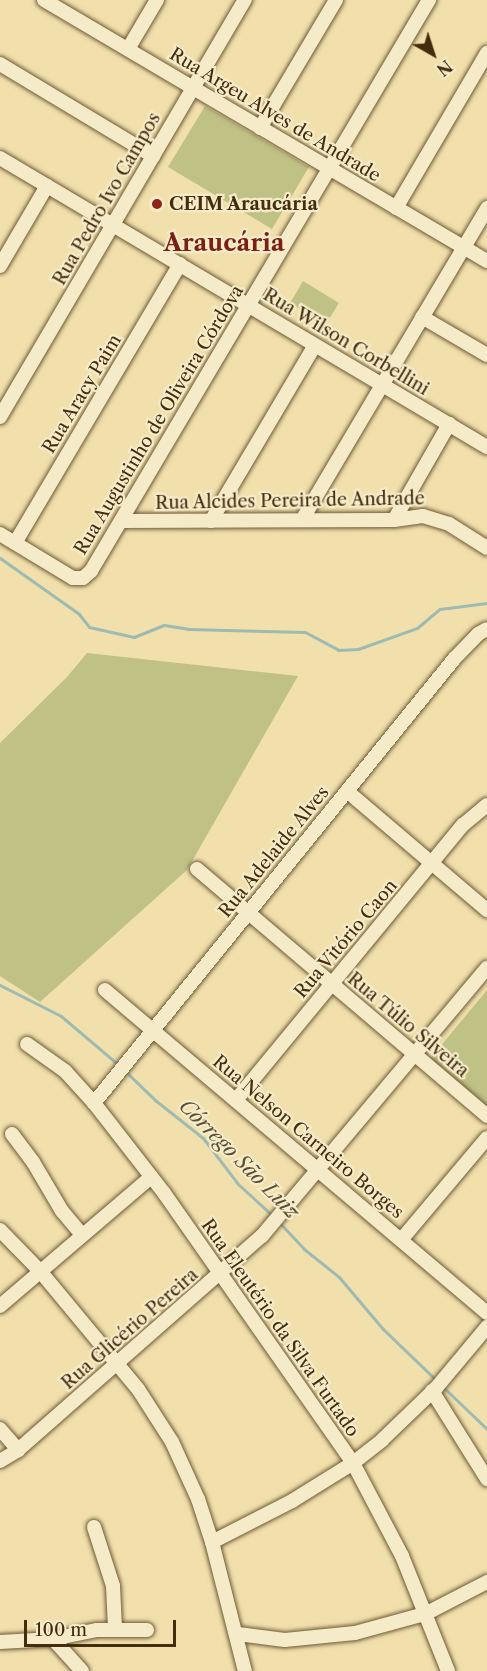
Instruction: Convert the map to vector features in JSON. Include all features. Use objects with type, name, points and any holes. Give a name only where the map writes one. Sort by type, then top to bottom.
[{"type":"street","name":"Rua Argeu Alves de Andrade","points":[[44,0],[64,5],[128,50],[487,261]]},
{"type":"street","points":[[128,50],[157,0]]},
{"type":"street","name":"Rua Pedro Ivo Campos","points":[[0,417],[245,0]]},
{"type":"street","points":[[260,128],[336,0]]},
{"type":"street","name":"Rua Augustinho de Oliveira Córdova","points":[[15,543],[73,578],[83,578],[91,571],[429,0]]},
{"type":"street","points":[[396,208],[487,53]]},
{"type":"street","points":[[0,64],[153,156]]},
{"type":"street","name":"Rua Wilson Corbellini","points":[[0,158],[487,447]]},
{"type":"street","points":[[0,266],[47,186]]},
{"type":"street","points":[[302,520],[487,208]]},
{"type":"street","name":"Rua Aracy Paim","points":[[15,543],[180,264]]},
{"type":"street","points":[[422,317],[487,355]]},
{"type":"street","points":[[212,520],[315,345]]},
{"type":"street","points":[[394,520],[449,424]]},
{"type":"street","name":"Rua Alcides Pereira de Andrade","points":[[121,521],[394,520],[423,516],[437,519],[487,548]]},
{"type":"street","points":[[0,534],[15,543]]},
{"type":"street","name":"Rua Adelaide Alves","points":[[94,1102],[454,659],[478,634],[487,629]]},
{"type":"street","points":[[347,791],[487,910]]},
{"type":"street","name":"Rua Vitório Caon","points":[[236,1100],[463,825],[487,805]]},
{"type":"street","name":"Rua Túlio Silveira","points":[[197,869],[487,1116]]},
{"type":"street","name":"Rua Glicério Pereira","points":[[0,1461],[18,1450],[118,1364],[271,1227],[487,968]]},
{"type":"street","name":"Rua Nelson Carneiro Borges","points":[[105,990],[487,1313]]},
{"type":"street","name":"Rua Eleutério da Silva Furtado","points":[[27,1044],[65,1071],[94,1102],[152,1177],[353,1463],[398,1547],[448,1671]]},
{"type":"street","points":[[12,1134],[33,1162],[54,1200],[82,1235]]},
{"type":"street","points":[[401,1240],[487,1138]]},
{"type":"street","points":[[0,1305],[152,1177]]},
{"type":"street","points":[[0,1230],[40,1271],[118,1364],[138,1389],[172,1442],[198,1499],[212,1542],[238,1634],[245,1671]]},
{"type":"street","points":[[212,1542],[292,1502],[353,1463],[382,1440],[434,1390],[487,1327]]},
{"type":"street","points":[[434,1390],[487,1479]]},
{"type":"street","points":[[0,1429],[18,1450]]},
{"type":"street","points":[[94,1527],[113,1586],[115,1629]]},
{"type":"street","points":[[238,1634],[285,1640],[330,1636],[382,1627],[425,1614],[487,1581]]},
{"type":"street","points":[[0,1642],[53,1639],[115,1629],[147,1630]]},
{"type":"street","points":[[53,1639],[82,1671]]},
{"type":"green space","points":[[205,106],[309,167],[272,229],[168,167]]},
{"type":"green space","points":[[303,281],[339,303],[326,324],[290,303]]},
{"type":"green space","points":[[87,653],[298,676],[187,870],[40,1002],[0,976],[0,743],[67,677]]},
{"type":"green space","points":[[487,990],[487,1108],[429,1060]]},
{"type":"waterway","points":[[0,558],[79,614],[89,627],[134,637],[164,625],[188,629],[305,632],[339,650],[358,649],[417,628],[440,609],[487,603]]},
{"type":"waterway","name":"Córrego São Luiz","points":[[0,985],[61,1016],[120,1066]]},
{"type":"waterway","name":"Córrego São Luiz","points":[[125,1071],[155,1100],[203,1138],[238,1184],[274,1217]]},
{"type":"waterway","name":"Córrego São Luiz","points":[[278,1221],[304,1249],[339,1277],[383,1329],[436,1380]]},
{"type":"waterway","name":"Córrego São Luiz","points":[[443,1387],[487,1429]]},
{"type":"place","name":"CEIM Araucária","points":[[157,204]]},
{"type":"district","name":"Araucária","points":[[224,243]]}]
